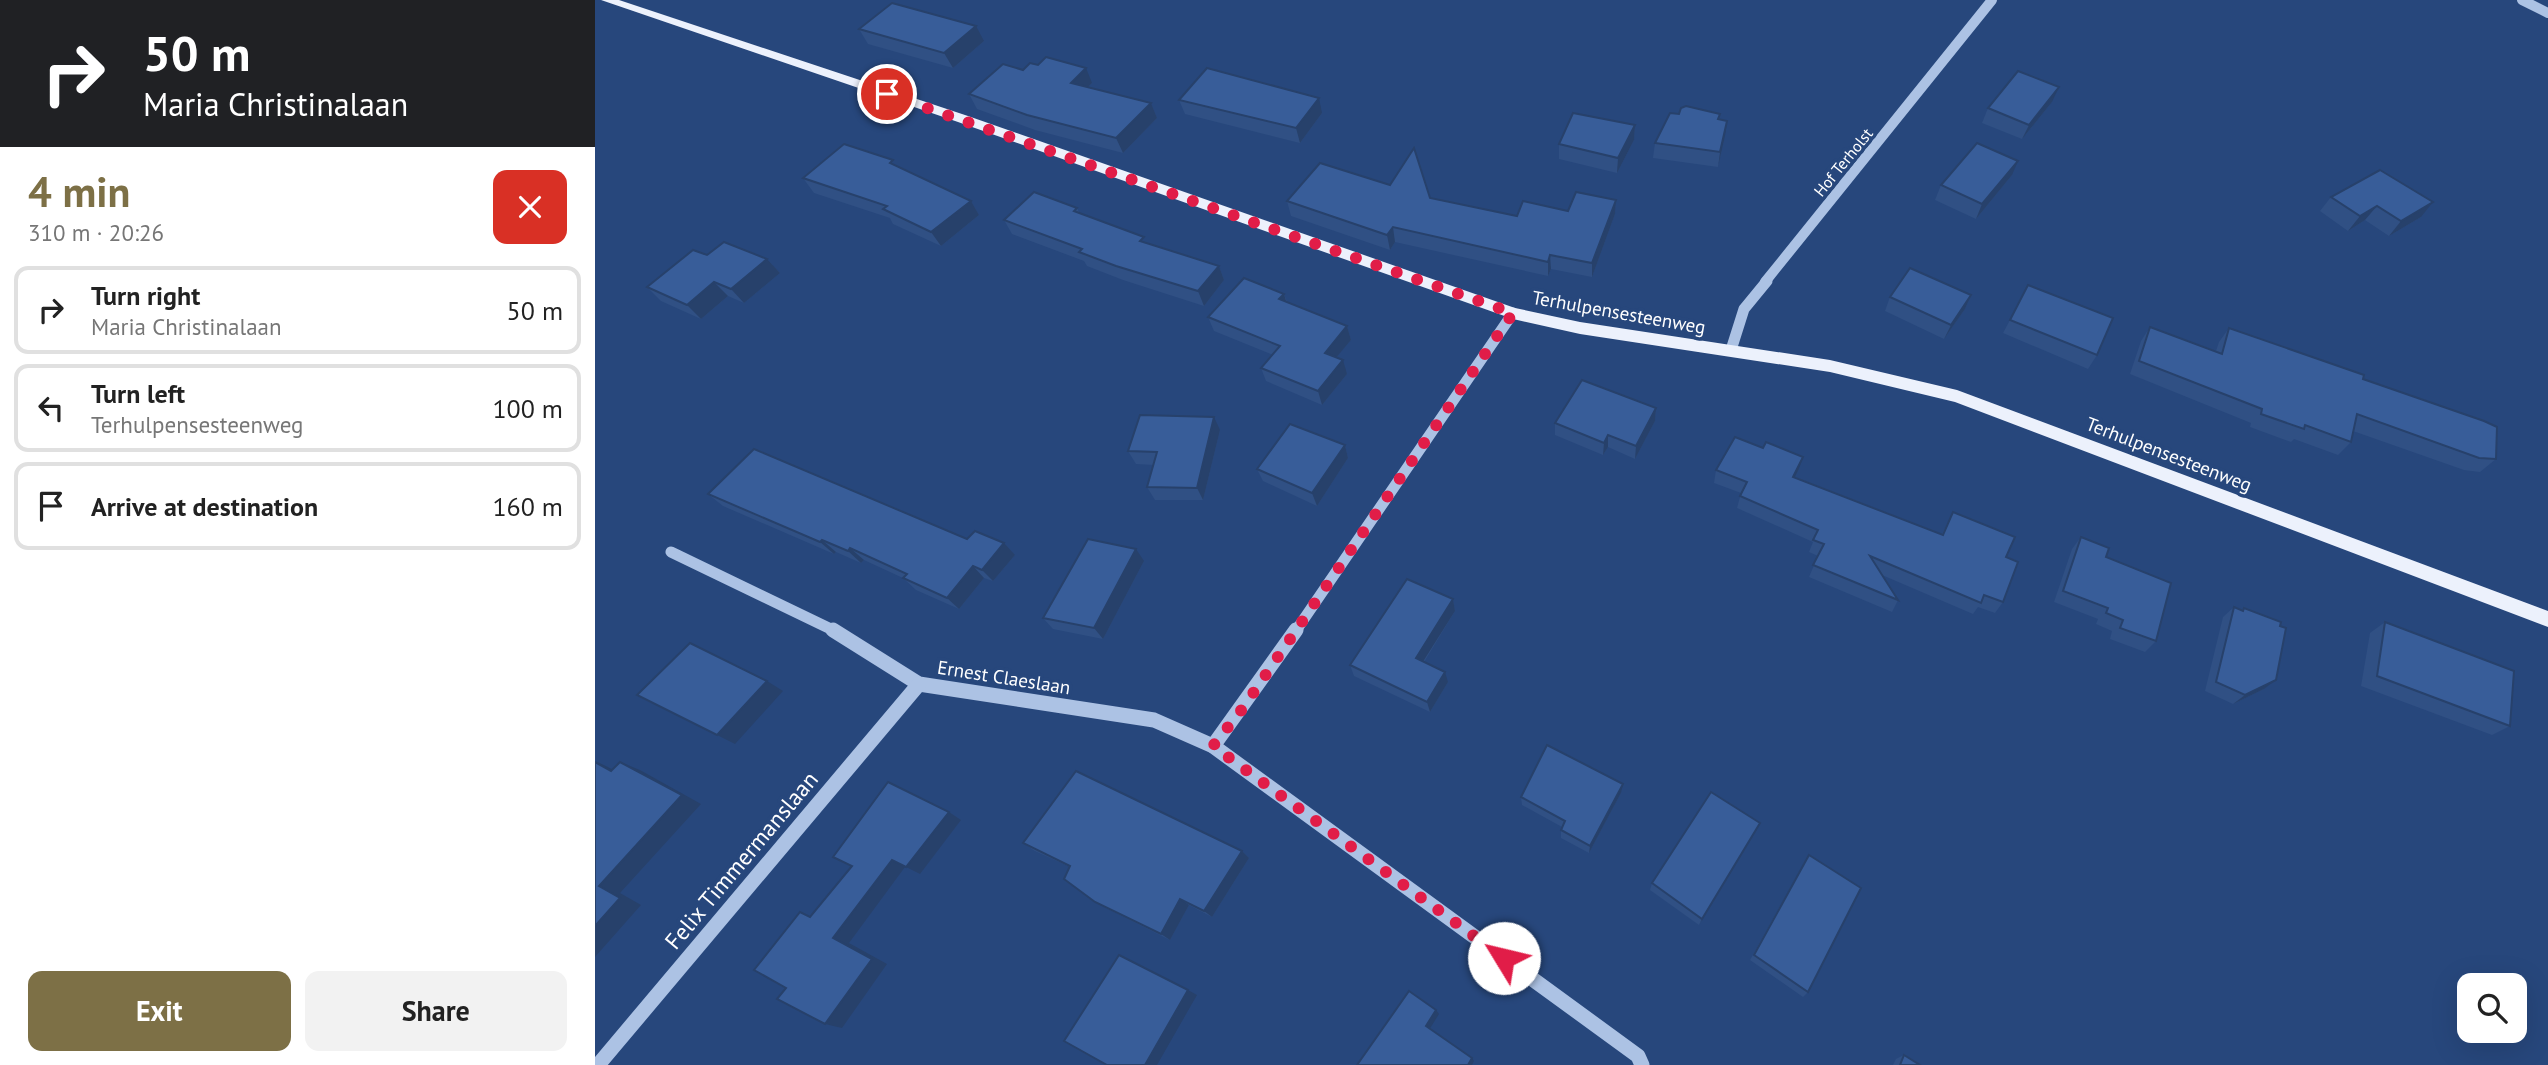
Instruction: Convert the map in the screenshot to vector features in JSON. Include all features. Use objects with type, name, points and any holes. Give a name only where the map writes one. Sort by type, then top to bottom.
[{"type":"main road","name":"Terhulpensesteenweg","points":[[607,0],[963,119],[1513,313],[1580,328],[1842,368],[1957,396],[2548,619]]},
{"type":"street","name":"Hof Terholst","points":[[1731,350],[1744,309],[1993,0]]},
{"type":"street","points":[[2522,0],[2548,13]]},
{"type":"street","points":[[1213,746],[1243,708],[1513,313]]},
{"type":"street","name":"Ernest Claeslaan","points":[[671,552],[852,639],[919,684],[1154,720],[1213,746],[1638,1056],[1643,1065]]},
{"type":"street","name":"Felix Timmermanslaan","points":[[598,1065],[919,684]]},
{"type":"building","points":[[892,3],[976,26],[944,53],[859,29]]},
{"type":"building","points":[[1046,57],[1086,68],[1071,83],[1151,103],[1116,138],[1027,115],[969,94],[1003,64],[1023,70],[1030,63],[1038,65]]},
{"type":"building","points":[[1207,68],[1319,98],[1296,128],[1179,100]]},
{"type":"building","points":[[2018,71],[2059,87],[2029,125],[1988,108]]},
{"type":"building","points":[[1686,106],[1720,114],[1718,119],[1727,121],[1720,152],[1655,143],[1670,113],[1679,114],[1681,108]]},
{"type":"building","points":[[1573,113],[1635,125],[1618,158],[1559,144]]},
{"type":"building","points":[[1977,143],[2018,161],[1982,204],[1941,185]]},
{"type":"building","points":[[844,144],[893,160],[890,163],[971,201],[931,232],[883,209],[887,206],[803,178]]},
{"type":"building","points":[[1414,148],[1430,198],[1517,216],[1523,201],[1568,211],[1576,192],[1616,200],[1592,263],[1550,255],[1548,262],[1393,227],[1387,235],[1287,201],[1320,163],[1390,185]]},
{"type":"building","points":[[2380,170],[2433,202],[2401,221],[2377,206],[2360,216],[2331,197]]},
{"type":"building","points":[[1034,192],[1077,208],[1074,211],[1144,237],[1140,241],[1219,266],[1198,291],[1116,266],[1079,252],[1082,249],[1004,220]]},
{"type":"building","points":[[724,242],[767,259],[731,289],[714,282],[687,305],[647,287],[693,250],[707,255]]},
{"type":"building","points":[[1910,268],[1971,295],[1951,325],[1890,297]]},
{"type":"building","points":[[1244,278],[1284,294],[1279,299],[1347,326],[1325,353],[1343,360],[1318,391],[1261,368],[1280,346],[1208,317]]},
{"type":"building","points":[[2028,285],[2113,318],[2097,355],[2010,320]]},
{"type":"building","points":[[2150,327],[2222,354],[2229,328],[2364,375],[2363,379],[2497,427],[2496,459],[2479,458],[2357,414],[2351,442],[2305,425],[2304,429],[2261,414],[2262,409],[2139,361]]},
{"type":"building","points":[[1582,380],[1656,408],[1636,446],[1608,435],[1604,443],[1555,423]]},
{"type":"building","points":[[1140,415],[1214,417],[1197,488],[1147,487],[1157,452],[1128,451]]},
{"type":"building","points":[[1290,424],[1345,445],[1312,493],[1257,469]]},
{"type":"building","points":[[1735,437],[1763,448],[1766,442],[1803,457],[1793,477],[1943,535],[1953,512],[2015,537],[2006,557],[2018,562],[2003,602],[1984,595],[1981,603],[1870,556],[1898,600],[1813,565],[1824,544],[1813,540],[1818,530],[1740,496],[1747,482],[1716,470]]},
{"type":"building","points":[[754,449],[967,539],[975,531],[1004,543],[982,570],[973,566],[947,598],[903,578],[907,574],[850,548],[848,551],[822,540],[820,542],[708,494]]},
{"type":"building","points":[[2081,537],[2109,548],[2106,557],[2171,583],[2156,641],[2120,628],[2123,620],[2106,613],[2108,608],[2063,591]]},
{"type":"building","points":[[1088,539],[1136,549],[1094,628],[1043,618]]},
{"type":"building","points":[[1407,579],[1453,599],[1416,658],[1445,672],[1427,702],[1350,665]]},
{"type":"building","points":[[2234,607],[2281,622],[2280,626],[2286,628],[2276,680],[2245,695],[2216,682]]},
{"type":"building","points":[[2385,622],[2514,671],[2510,726],[2377,676]]},
{"type":"building","points":[[690,643],[767,681],[717,735],[637,695]]},
{"type":"building","points":[[1547,745],[1623,784],[1590,846],[1561,830],[1565,821],[1521,797]]},
{"type":"building","points":[[595,762],[611,771],[620,762],[682,795],[599,886],[620,898],[595,926]]},
{"type":"building","points":[[1076,771],[1242,851],[1204,911],[1180,899],[1161,934],[1095,902],[1064,879],[1070,866],[1023,843]]},
{"type":"building","points":[[888,782],[949,812],[906,867],[892,860],[833,938],[872,959],[825,1024],[777,999],[786,988],[754,970],[800,912],[810,917],[852,866],[833,857]]},
{"type":"building","points":[[1711,792],[1760,823],[1702,919],[1652,883]]},
{"type":"building","points":[[1809,855],[1861,888],[1808,992],[1754,955]]},
{"type":"building","points":[[1119,955],[1188,990],[1145,1065],[1107,1065],[1064,1041]]},
{"type":"building","points":[[1409,991],[1436,1010],[1426,1026],[1472,1058],[1468,1065],[1357,1065]]},
{"type":"building","points":[[1904,1055],[1920,1065],[1900,1065]]},
{"type":"route","points":[[887,94],[1513,313],[1243,708],[1213,746],[1504,958]]}]
